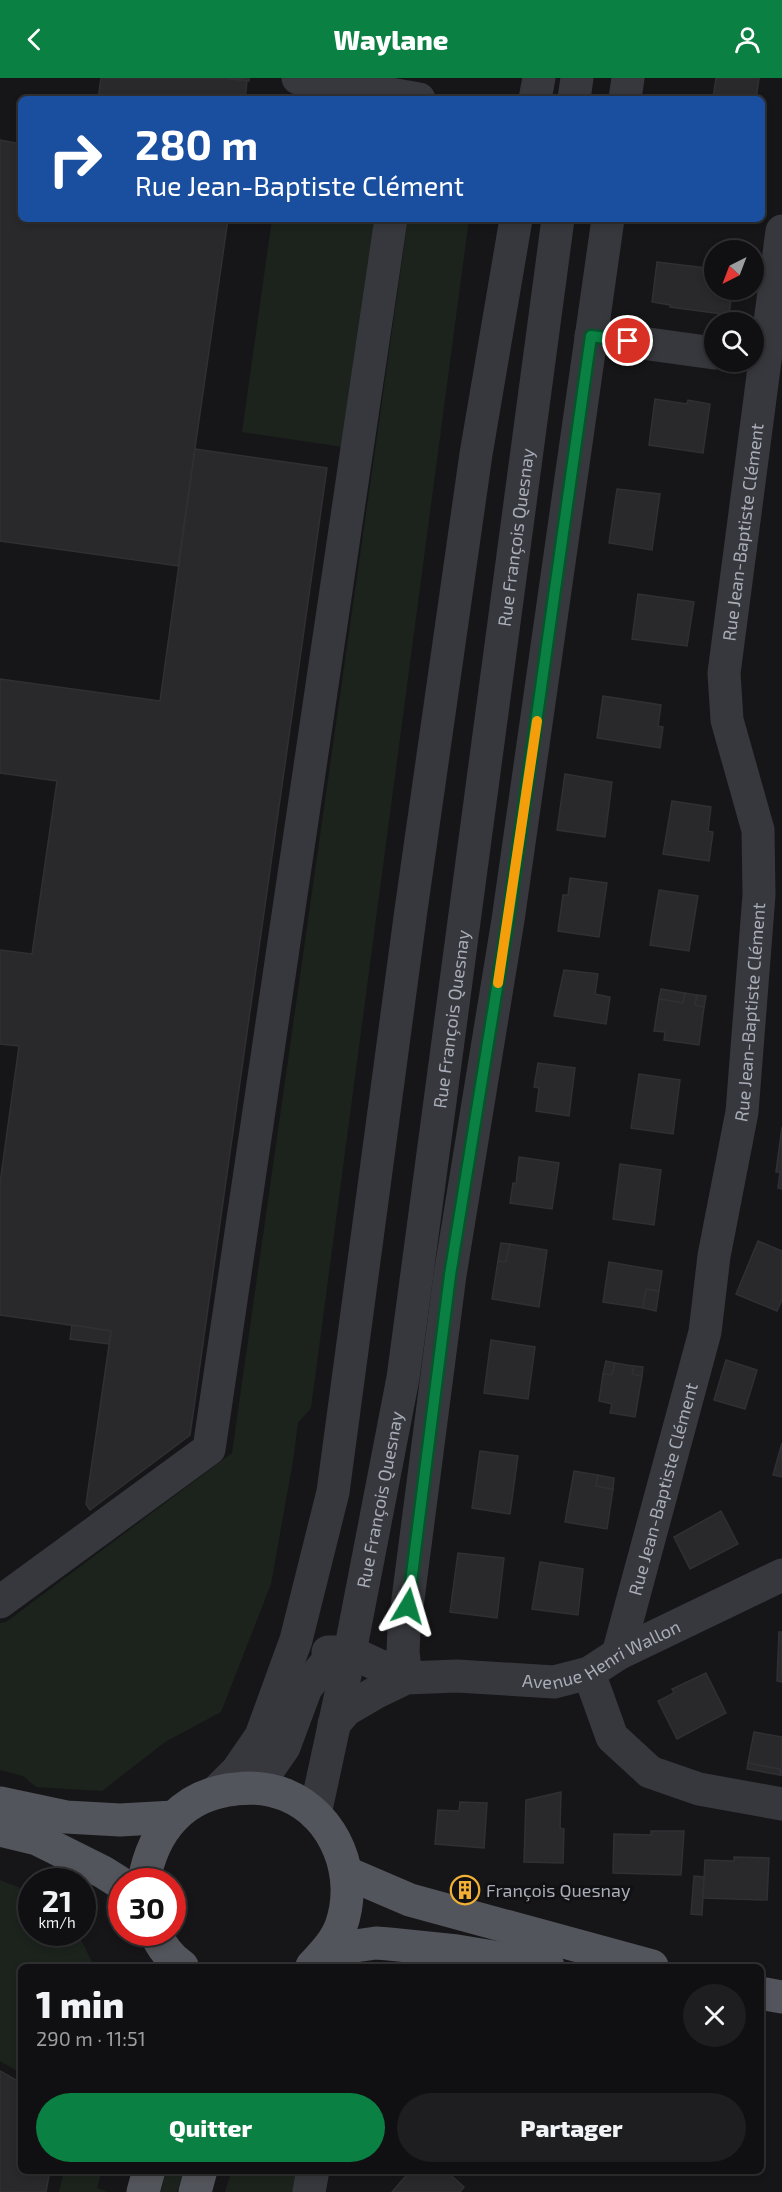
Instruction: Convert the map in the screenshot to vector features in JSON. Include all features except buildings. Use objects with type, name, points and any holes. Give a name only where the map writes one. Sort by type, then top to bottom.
[{"type":"main road","points":[[147,1868],[159,1835],[174,1817],[194,1801],[217,1791],[252,1787],[286,1795],[315,1814],[336,1841],[347,1873],[347,1900],[340,1927],[319,1958]]},
{"type":"main road","points":[[0,1803],[66,1817],[120,1820],[174,1817]]},
{"type":"main road","points":[[0,1830],[37,1839],[108,1875]]},
{"type":"main road","points":[[347,1873],[410,1900],[645,1964]]},
{"type":"main road","points":[[319,1958],[376,1943],[457,1951],[536,1964]]},
{"type":"main road","points":[[163,1946],[176,1964]]},
{"type":"main road","points":[[764,1994],[782,1997]]},
{"type":"main road","points":[[764,2014],[782,2017]]},
{"type":"main road","points":[[143,2192],[147,2174]]},
{"type":"main road","points":[[195,2192],[200,2174]]},
{"type":"street","points":[[298,78],[402,96]]},
{"type":"street","points":[[536,96],[539,78]]},
{"type":"street","points":[[574,96],[577,78]]},
{"type":"street","points":[[625,96],[628,78]]},
{"type":"street","points":[[0,1602],[209,1449],[392,222]]},
{"type":"street","points":[[217,1791],[237,1772],[261,1736],[296,1640],[333,1492],[416,875],[476,454],[515,222]]},
{"type":"street","name":"Rue François Quesnay","points":[[315,1814],[350,1652],[403,1378],[558,222]]},
{"type":"street","points":[[334,1724],[346,1710],[387,1679],[403,1652],[450,1275],[508,920],[608,222]]},
{"type":"street","name":"Rue Jean-Baptiste Clément","points":[[764,329],[782,231]]},
{"type":"street","points":[[591,336],[704,352]]},
{"type":"street","name":"Rue Jean-Baptiste Clément","points":[[618,1654],[705,1332],[714,1256],[742,1112],[771,896],[758,830],[727,720],[724,673],[757,372]]},
{"type":"street","name":"Avenue Henri Wallon","points":[[387,1679],[457,1676],[554,1682],[589,1672],[618,1654],[782,1575]]},
{"type":"street","points":[[286,1671],[300,1662],[330,1651],[350,1652],[387,1679]]},
{"type":"street","points":[[252,1787],[268,1770],[284,1747],[306,1688],[326,1663],[350,1652]]},
{"type":"street","points":[[589,1672],[612,1737],[650,1772],[699,1789],[782,1804]]},
{"type":"street","points":[[309,2192],[312,2174]]},
{"type":"shaded area","points":[[272,222],[376,222],[343,447],[242,432]]},
{"type":"shaded area","points":[[408,222],[469,222],[311,1408],[298,1423],[271,1584],[221,1712],[165,1742],[102,1791],[36,1787],[23,1776],[0,1770],[0,1623],[6,1622],[232,1453]]},
{"type":"shaded area","points":[[0,1880],[18,1887],[18,1946],[84,1946],[93,1964],[18,1964],[18,2071],[0,2061]]},
{"type":"shaded area","points":[[63,2174],[101,2174],[97,2188],[107,2192],[59,2192]]},
{"type":"shaded area","points":[[165,2174],[183,2174],[177,2192],[161,2192]]},
{"type":"shaded area","points":[[231,2174],[299,2174],[296,2192],[225,2192]]},
{"type":"slow traffic","points":[[498,983],[537,721]]},
{"type":"place","name":"François Quesnay","points":[[465,1890]]},
{"type":"route","points":[[408,1606],[450,1275],[508,920],[591,336],[628,341]]}]
